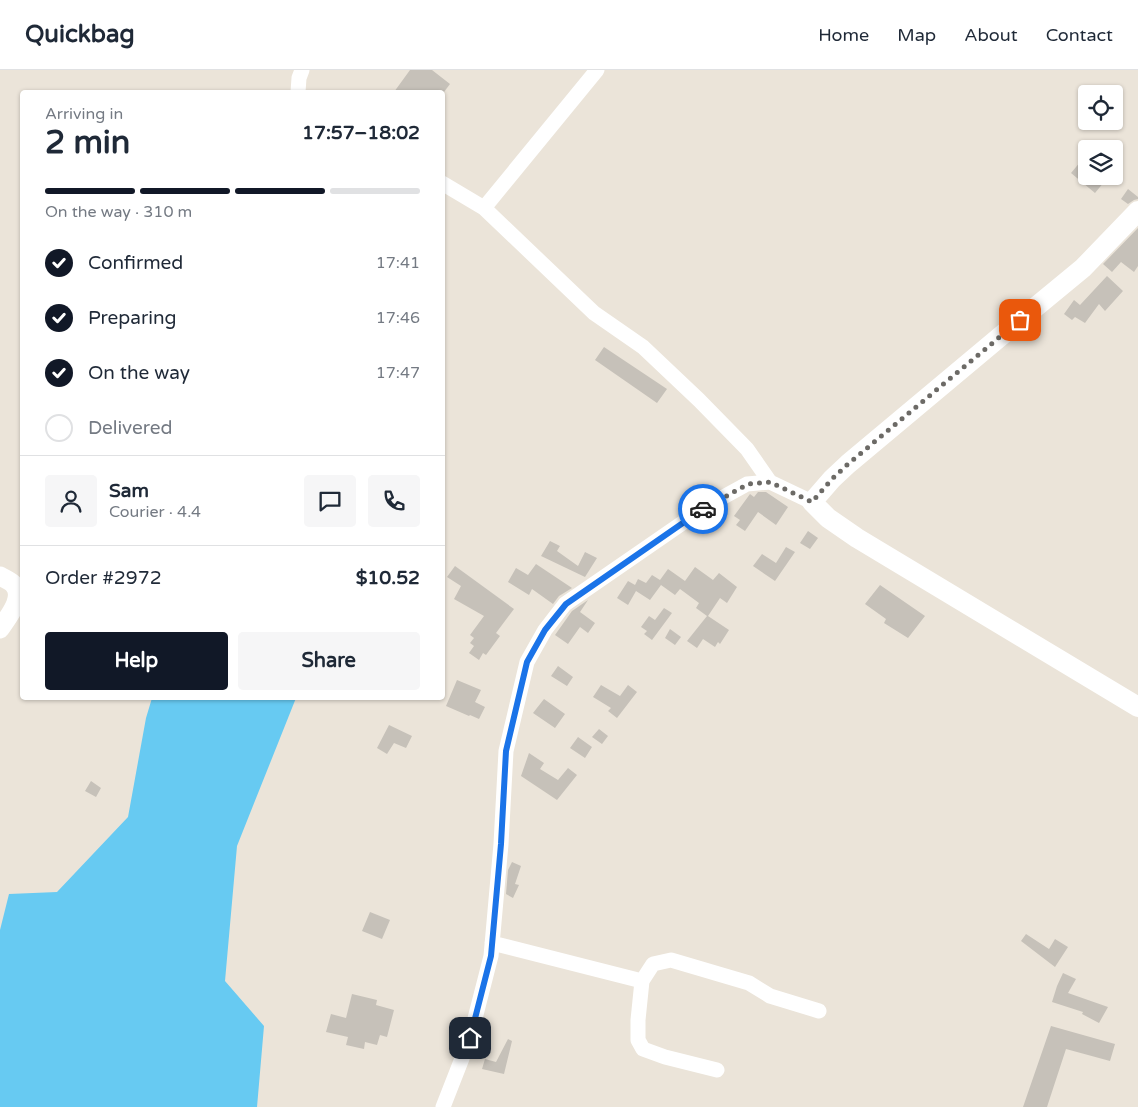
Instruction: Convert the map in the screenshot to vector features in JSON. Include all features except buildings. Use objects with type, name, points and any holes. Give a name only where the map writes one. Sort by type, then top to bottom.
[{"type":"main road","points":[[1138,211],[1083,268],[848,464],[812,502],[828,518],[857,538],[1138,707]]},
{"type":"street","points":[[298,90],[302,70]]},
{"type":"street","points":[[484,208],[597,70]]},
{"type":"street","points":[[445,185],[484,208],[594,314],[644,347],[747,449],[770,482],[812,502]]},
{"type":"street","points":[[442,1107],[470,1038],[491,956],[501,844],[506,751],[527,662],[545,630],[566,604],[707,506],[748,484],[770,482]]},
{"type":"street","points":[[0,576],[13,583],[17,589],[17,601],[0,629]]},
{"type":"street","points":[[492,943],[642,982]]},
{"type":"street","points":[[717,1070],[665,1057],[643,1049],[638,1040],[642,982],[653,964],[671,960],[749,983],[770,996],[819,1011]]},
{"type":"water","points":[[151,700],[295,700],[237,846],[225,981],[264,1026],[257,1107],[0,1107],[0,930],[9,894],[57,892],[128,817],[146,718]]},
{"type":"way so far","points":[[703,509],[748,484],[770,482],[812,502],[848,464],[1020,320]]},
{"type":"route","points":[[470,1038],[491,956],[501,844],[506,751],[527,662],[545,630],[566,604],[703,509]]}]
